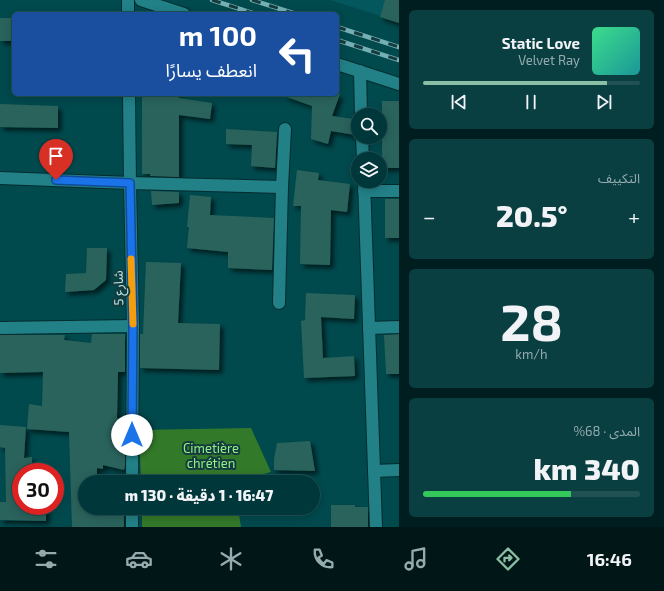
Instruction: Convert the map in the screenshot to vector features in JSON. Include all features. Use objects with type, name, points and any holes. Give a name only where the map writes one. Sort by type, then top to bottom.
[{"type":"street","points":[[128,0],[128,12]]},
{"type":"street","points":[[141,0],[178,12]]},
{"type":"street","points":[[339,65],[399,84]]},
{"type":"street","points":[[360,71],[361,108]]},
{"type":"street","name":"شارع 5","points":[[129,96],[133,326],[132,475]]},
{"type":"street","points":[[279,303],[285,129]]},
{"type":"street","points":[[0,178],[130,183],[282,186]]},
{"type":"street","points":[[364,188],[376,527]]},
{"type":"street","points":[[378,188],[399,191]]},
{"type":"street","points":[[0,328],[133,326]]},
{"type":"street","points":[[369,328],[399,327]]},
{"type":"street","points":[[374,470],[399,470]]},
{"type":"street","points":[[132,515],[132,527]]},
{"type":"shaded area","points":[[330,0],[399,0],[399,22]]},
{"type":"green space","name":"Cimetière chrétien","points":[[251,428],[271,472],[260,475],[141,475],[139,430]]},
{"type":"green space","name":"Cimetière chrétien","points":[[142,515],[239,515],[241,527],[142,527]]},
{"type":"building","points":[[385,0],[399,0],[399,23],[380,17]]},
{"type":"building","points":[[0,18],[12,18],[12,41],[0,41]]},
{"type":"building","points":[[340,94],[332,116],[351,119],[351,134],[331,131],[328,144],[311,139],[312,106],[284,96],[339,96]]},
{"type":"building","points":[[142,96],[179,96],[179,98],[212,103],[210,119],[179,115],[179,177],[150,176],[150,174],[142,174]]},
{"type":"building","points":[[382,101],[399,101],[399,168],[387,168],[387,152],[382,152],[382,144],[387,144],[387,108],[382,108]]},
{"type":"building","points":[[0,104],[58,106],[58,128],[0,127]]},
{"type":"building","points":[[226,129],[277,132],[275,168],[251,166],[252,145],[226,144]]},
{"type":"building","points":[[297,170],[319,173],[318,180],[350,184],[347,212],[331,210],[330,265],[300,264],[301,206],[293,206]]},
{"type":"building","points":[[151,191],[179,192],[179,203],[152,205]]},
{"type":"building","points":[[190,195],[211,197],[210,215],[274,218],[272,270],[228,268],[228,252],[187,248]]},
{"type":"building","points":[[385,199],[399,199],[399,238],[385,238]]},
{"type":"building","points":[[87,248],[107,248],[106,280],[94,290],[65,292],[66,274],[86,273]]},
{"type":"building","points":[[146,262],[181,263],[178,323],[220,324],[219,370],[140,368],[140,334],[143,334]]},
{"type":"building","points":[[306,293],[355,295],[354,319],[321,317],[323,358],[354,356],[355,376],[304,378],[301,321],[305,320]]},
{"type":"building","points":[[92,334],[125,334],[125,372],[118,372],[117,418],[125,418],[125,465],[124,470],[103,465],[103,469],[97,468],[97,475],[78,475],[78,515],[124,515],[124,527],[72,527],[69,432],[27,429],[29,404],[42,406],[43,372],[0,373],[0,335],[65,335],[64,340],[91,343]]},
{"type":"building","points":[[399,334],[399,374],[386,374],[384,335]]},
{"type":"building","points":[[0,425],[26,427],[24,458],[32,457],[32,463],[12,463],[12,515],[46,515],[46,521],[0,520],[0,502],[6,502],[5,448],[0,447]]},
{"type":"building","points":[[310,441],[315,471],[274,470],[274,459],[277,443]]},
{"type":"building","points":[[331,505],[355,505],[355,507],[368,507],[368,527],[331,527]]},
{"type":"railway","points":[[212,0],[250,12]]},
{"type":"railway","points":[[252,0],[290,12]]},
{"type":"railway","points":[[339,28],[399,47]]},
{"type":"railway","points":[[339,41],[399,60]]},
{"type":"slow traffic","points":[[131,259],[133,324]]},
{"type":"route","points":[[56,180],[130,183],[133,326],[132,435]]}]
